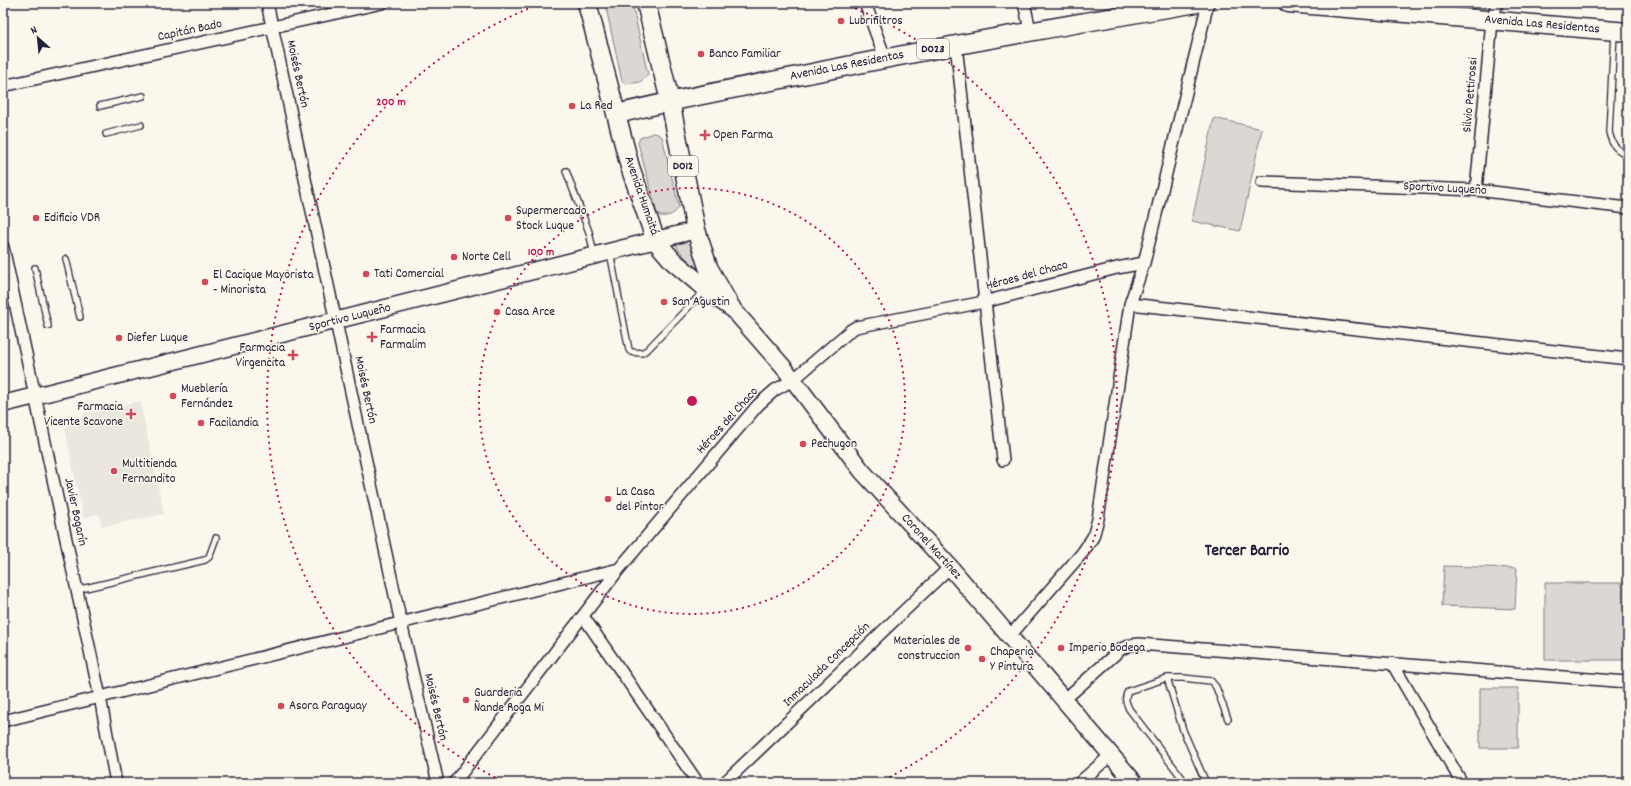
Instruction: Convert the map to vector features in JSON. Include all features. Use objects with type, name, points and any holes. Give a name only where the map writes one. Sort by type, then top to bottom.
[{"type":"main road","name":"Avenida Humaitá","points":[[587,3],[630,167],[656,241],[673,261],[706,289],[731,307]]},
{"type":"main road","name":"D012","points":[[646,3],[670,101],[696,230],[708,266],[731,307]]},
{"type":"main road","name":"Avenida Las Residentas","points":[[617,114],[670,101],[1030,30],[1197,3]]},
{"type":"main road","name":"Avenida Las Residentas","points":[[1288,3],[1621,32]]},
{"type":"street","name":"Moisés Bertón","points":[[267,3],[401,623],[438,783]]},
{"type":"street","name":"Capitán Bado","points":[[3,86],[382,3]]},
{"type":"street","points":[[865,3],[884,58]]},
{"type":"street","points":[[1024,3],[1030,30]]},
{"type":"street","points":[[1009,637],[1083,552],[1092,537],[1098,519],[1130,304],[1144,264],[1208,3]]},
{"type":"street","name":"Silvio Pettirossi","points":[[1476,190],[1492,21],[1497,3]]},
{"type":"street","points":[[956,45],[1003,460]]},
{"type":"street","name":"Sportivo Luqueño","points":[[1262,182],[1476,190],[1628,208]]},
{"type":"street","name":"Sportivo Luqueño","points":[[3,404],[696,230]]},
{"type":"street","name":"Javier Bogarín","points":[[3,247],[100,697],[116,783]]},
{"type":"street","name":"Héroes del Chaco","points":[[454,783],[619,569],[758,405],[776,390],[793,380],[856,327],[984,302],[1103,271],[1144,264]]},
{"type":"street","points":[[1130,304],[1628,359]]},
{"type":"street","name":"Coronel Martínez","points":[[731,307],[785,369],[862,471],[950,567],[1135,783]]},
{"type":"street","name":"Inmaculada Concepción","points":[[724,783],[950,567]]},
{"type":"street","points":[[3,721],[619,569]]},
{"type":"street","points":[[582,616],[698,783]]},
{"type":"street","points":[[1064,700],[1121,649],[1139,644],[1628,682]]},
{"type":"street","points":[[1392,663],[1462,783]]},
{"type":"street","points":[[1079,783],[1111,755]]},
{"type":"lane","points":[[1621,32],[1609,132],[1614,146],[1619,151],[1628,154]]},
{"type":"lane","points":[[100,106],[143,96]]},
{"type":"lane","points":[[106,134],[141,125]]},
{"type":"lane","points":[[566,170],[589,232],[603,254],[629,350],[631,352],[642,353],[648,349],[706,289]]},
{"type":"lane","points":[[66,259],[80,317]]},
{"type":"lane","points":[[35,268],[48,326]]},
{"type":"lane","points":[[77,590],[205,560],[209,556],[216,538]]},
{"type":"lane","points":[[1167,678],[1182,730],[1206,783]]},
{"type":"lane","points":[[1186,783],[1129,709],[1126,701],[1128,691],[1167,678],[1211,681],[1216,687],[1228,719]]},
{"type":"shaded area","points":[[605,3],[632,3],[648,75],[640,82],[626,84],[622,81]]},
{"type":"shaded area","points":[[1214,118],[1262,129],[1240,231],[1192,221]]},
{"type":"shaded area","points":[[653,133],[662,137],[679,207],[676,212],[666,216],[660,216],[657,213],[638,143],[640,138]]},
{"type":"shaded area","points":[[687,240],[691,243],[705,273],[701,275],[677,248],[677,244]]},
{"type":"shaded area","name":"Multitienda Fernandito","points":[[140,401],[164,514],[102,527],[99,514],[83,518],[65,429],[70,421],[83,418],[83,414]]},
{"type":"shaded area","points":[[1444,566],[1517,568],[1515,609],[1442,606]]},
{"type":"shaded area","points":[[1545,583],[1628,583],[1628,660],[1545,660]]},
{"type":"shaded area","points":[[1480,688],[1518,688],[1518,748],[1480,748]]},
{"type":"place","name":"Lubrifiltros","points":[[841,21]]},
{"type":"place","name":"Banco Familiar","points":[[701,54]]},
{"type":"place","name":"La Red","points":[[572,106]]},
{"type":"place","name":"Open Farma","points":[[705,135]]},
{"type":"place","name":"Edificio VDR","points":[[36,218]]},
{"type":"place","name":"Supermercado Stock Luque","points":[[508,218]]},
{"type":"place","name":"Norte Cell","points":[[454,257]]},
{"type":"place","name":"Tati Comercial","points":[[366,274]]},
{"type":"place","name":"El Cacique Mayorista - Minorista","points":[[205,282]]},
{"type":"place","name":"San Agustin","points":[[664,302]]},
{"type":"place","name":"Casa Arce","points":[[497,312]]},
{"type":"place","name":"Farmacia Farmalim","points":[[372,337]]},
{"type":"place","name":"Diefer Luque","points":[[119,338]]},
{"type":"place","name":"Farmacia Virgencita","points":[[293,355]]},
{"type":"place","name":"Mueblería Fernández","points":[[173,396]]},
{"type":"place","name":"Farmacia Vicente Scavone","points":[[131,414]]},
{"type":"place","name":"Facilandia","points":[[201,423]]},
{"type":"place","name":"Pechugon","points":[[803,444]]},
{"type":"place","name":"Multitienda Fernandito","points":[[114,471]]},
{"type":"place","name":"La Casa del Pintor","points":[[608,499]]},
{"type":"place","name":"Materiales de construccion","points":[[968,648]]},
{"type":"place","name":"Imperio Bodega","points":[[1061,648]]},
{"type":"place","name":"Chaperia Y Pintura","points":[[982,659]]},
{"type":"place","name":"Guarderia Ñande Roga Mi","points":[[466,700]]},
{"type":"place","name":"Asora Paraguay","points":[[281,706]]},
{"type":"district","name":"Tercer Barrio","points":[[1247,552]]}]
